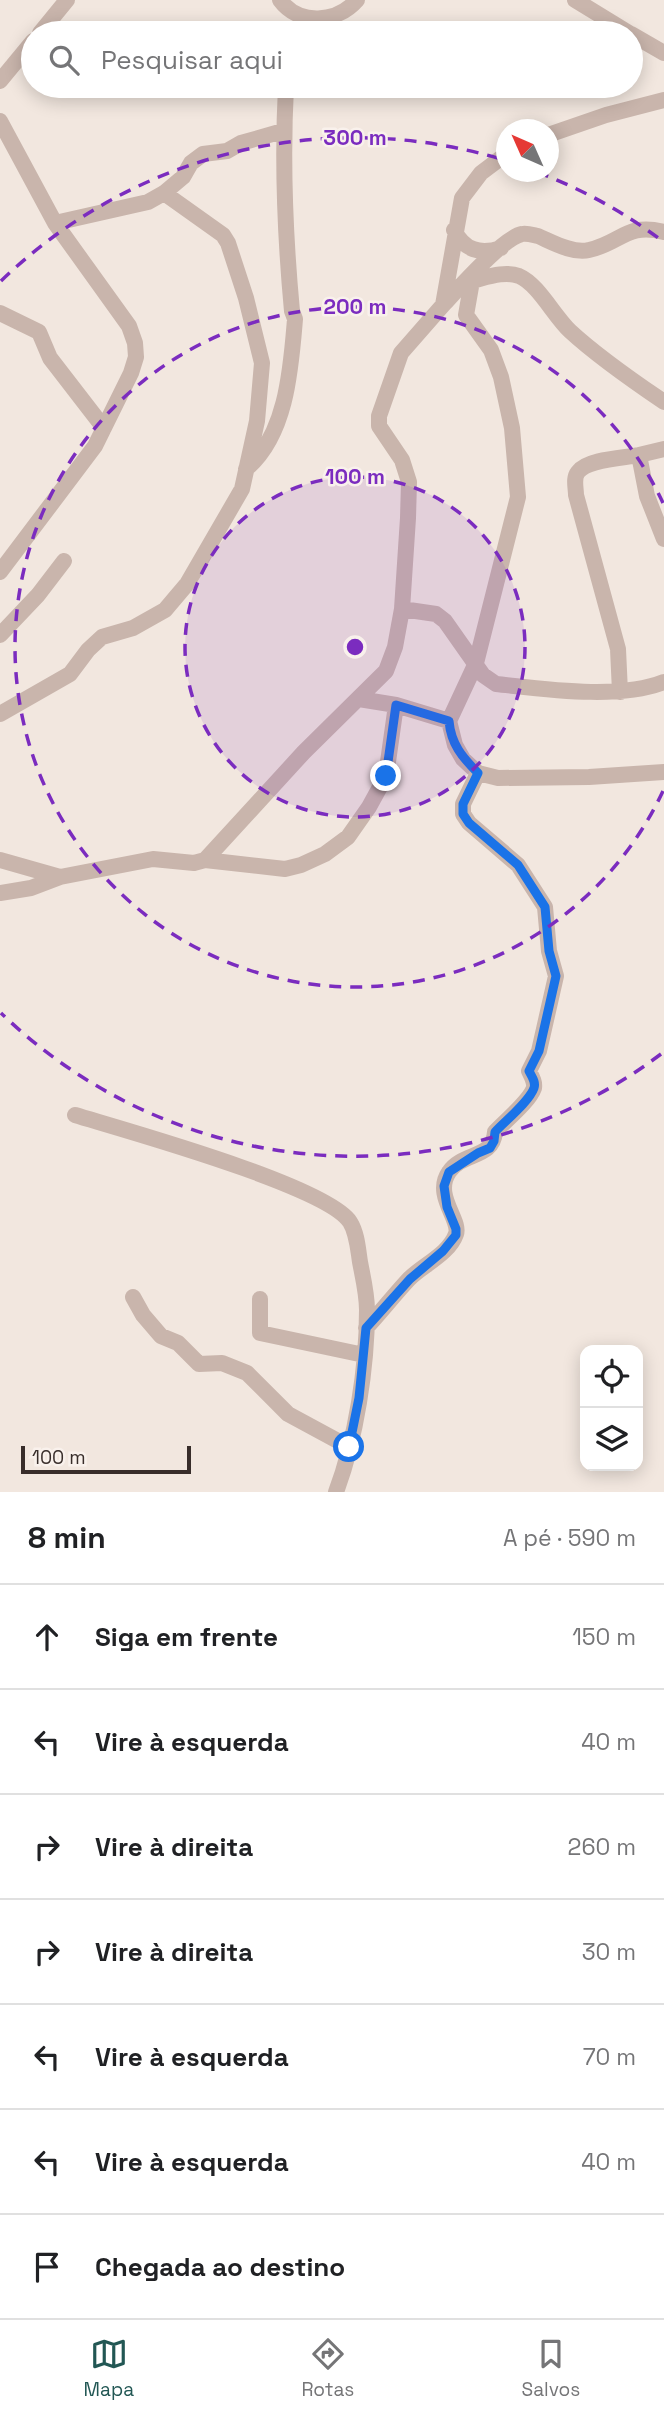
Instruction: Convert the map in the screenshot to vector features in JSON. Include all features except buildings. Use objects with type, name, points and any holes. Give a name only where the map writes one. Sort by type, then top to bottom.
[{"type":"street","points":[[50,21],[67,0]]},
{"type":"street","points":[[280,0],[293,14],[302,18],[325,18],[344,11],[357,0]]},
{"type":"street","points":[[575,0],[609,21]]},
{"type":"street","points":[[643,41],[664,53]]},
{"type":"street","points":[[0,81],[21,56]]},
{"type":"street","points":[[246,469],[263,451],[283,407],[292,370],[295,319],[285,244],[283,131],[285,98]]},
{"type":"street","points":[[559,131],[606,115],[664,100]]},
{"type":"street","points":[[0,121],[55,223],[129,326],[135,343],[136,357],[131,373],[95,446],[0,572]]},
{"type":"street","points":[[55,223],[148,202],[183,177],[191,163],[203,153],[227,151],[283,131]]},
{"type":"street","points":[[443,305],[458,207],[467,189],[496,162]]},
{"type":"street","points":[[0,714],[70,674],[102,637],[133,628],[164,610],[187,584],[242,489],[257,421],[262,363],[246,299],[228,243],[164,193]]},
{"type":"street","points":[[205,860],[304,752],[386,671],[395,647],[402,609],[409,482],[402,460],[379,426],[379,416],[401,353],[443,305],[501,248],[522,234],[532,234],[567,248],[586,251],[608,244],[631,230],[649,228],[664,232]]},
{"type":"street","points":[[454,230],[459,241],[467,247],[489,252],[501,248]]},
{"type":"street","points":[[468,282],[502,274],[517,275],[529,282],[572,333],[664,402]]},
{"type":"street","points":[[468,282],[466,315],[491,351],[501,377],[512,428],[519,488],[509,539],[475,663],[449,721],[455,745],[463,759],[478,773],[498,778],[589,777],[664,772]]},
{"type":"street","points":[[0,313],[39,332],[50,358],[104,428]]},
{"type":"street","points":[[0,329],[19,320]]},
{"type":"street","points":[[620,692],[618,649],[576,495],[575,480],[578,472],[589,464],[664,449]]},
{"type":"street","points":[[639,455],[647,496],[664,539]]},
{"type":"street","points":[[0,635],[38,595],[64,561]]},
{"type":"street","points":[[402,609],[436,614],[445,621],[483,676],[496,684],[620,692],[664,682]]},
{"type":"street","points":[[359,699],[396,705],[449,721]]},
{"type":"street","points":[[0,893],[31,888],[60,877],[153,859],[194,863],[205,860],[285,869],[325,854],[348,837],[386,776],[396,705]]},
{"type":"street","points":[[366,1328],[410,1279],[443,1251],[456,1235],[444,1186],[449,1172],[490,1148],[495,1132],[534,1088],[529,1071],[539,1051],[556,976],[549,951],[545,907],[518,865],[469,823],[463,814],[463,804],[478,773]]},
{"type":"street","points":[[0,860],[60,877]]},
{"type":"street","points":[[75,1115],[204,1155],[275,1181],[334,1206],[349,1221],[357,1242],[367,1307],[366,1328],[359,1398],[336,1492]]},
{"type":"street","points":[[133,1297],[143,1315],[161,1336],[178,1343],[200,1364],[222,1363],[247,1373],[288,1414],[349,1447]]},
{"type":"street","points":[[260,1299],[260,1333],[364,1354]]},
{"type":"route","points":[[349,1447],[359,1398],[366,1328],[410,1279],[443,1251],[456,1235],[444,1186],[449,1172],[490,1148],[495,1132],[534,1088],[529,1071],[539,1051],[556,976],[549,951],[545,907],[518,865],[469,823],[463,814],[463,804],[478,773],[463,759],[455,745],[449,721],[396,705],[386,776]]}]
